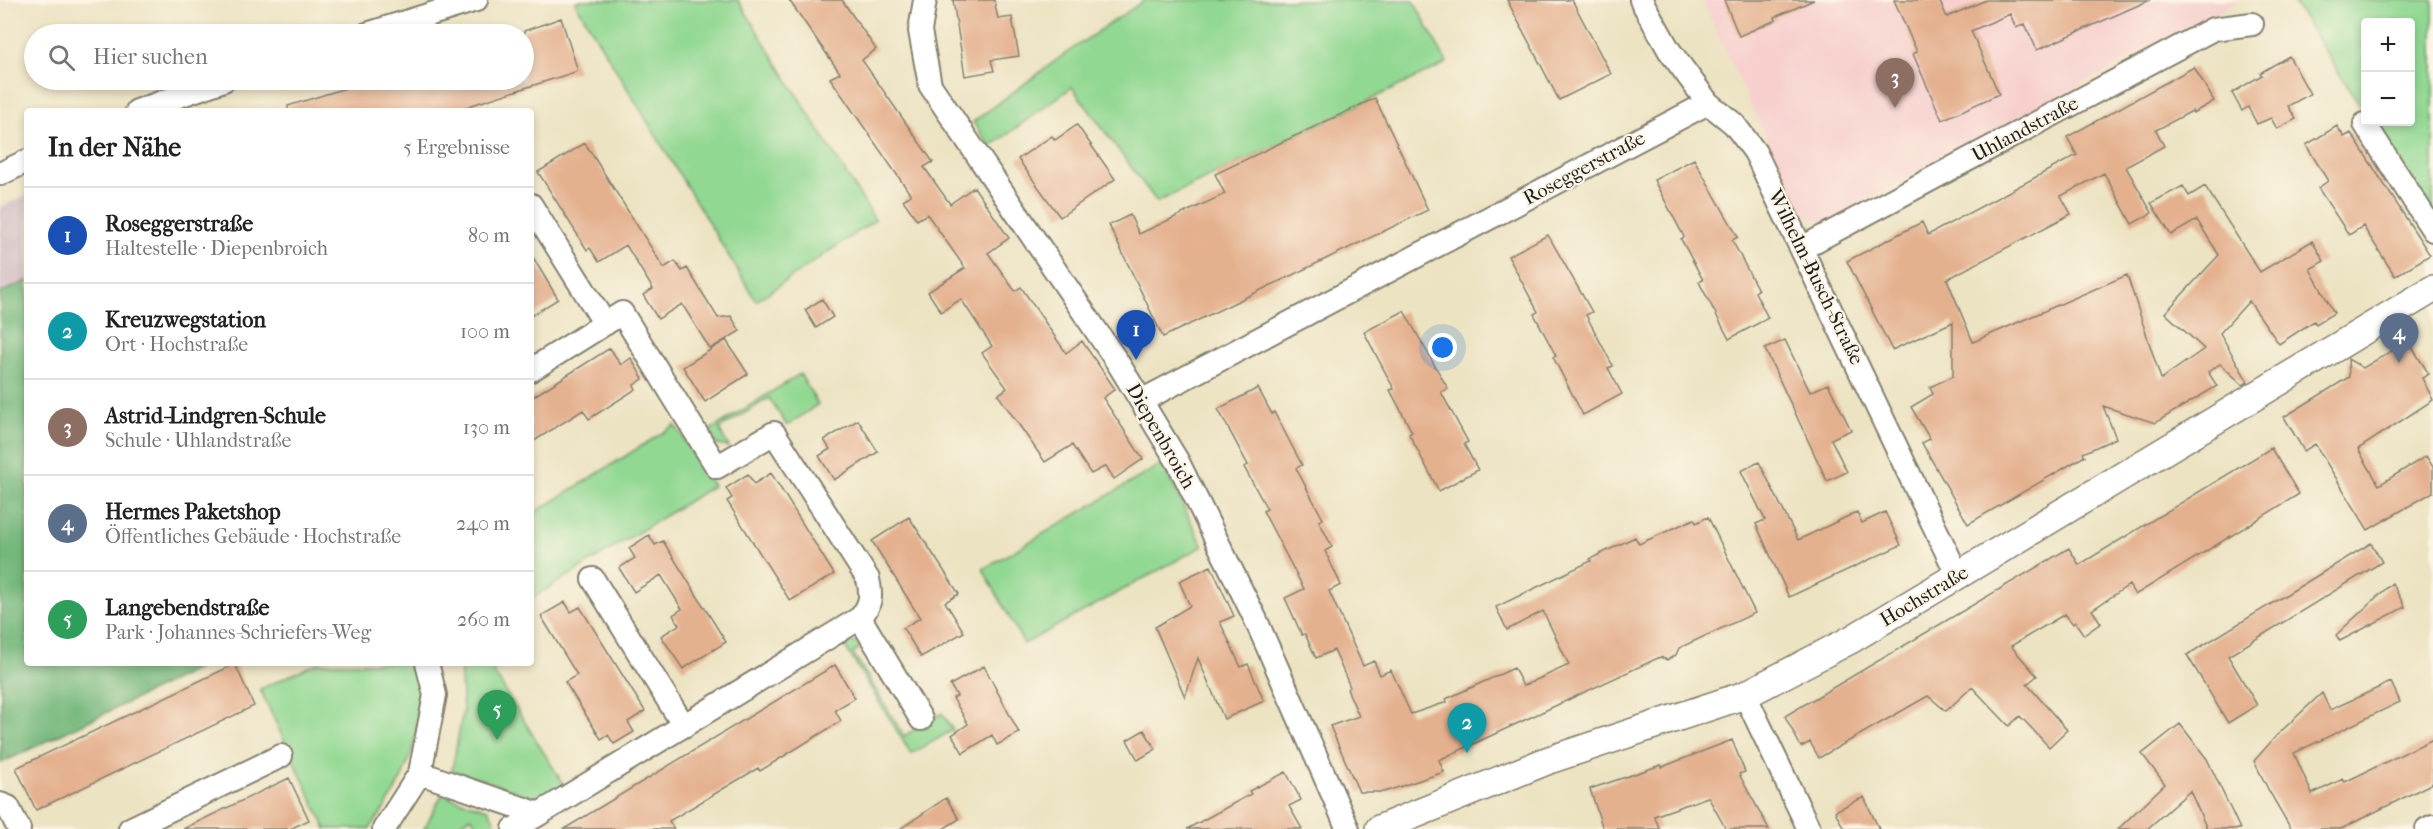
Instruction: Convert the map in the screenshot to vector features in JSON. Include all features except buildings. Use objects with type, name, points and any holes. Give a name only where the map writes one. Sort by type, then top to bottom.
[{"type":"street","points":[[399,24],[476,0]]},
{"type":"street","name":"Diepenbroich","points":[[925,0],[920,31],[930,85],[1143,400],[1178,462],[1227,560],[1348,829]]},
{"type":"street","name":"Wilhelm-Busch-Straße","points":[[1641,0],[1669,50],[1708,103],[1734,124],[1755,152],[1958,576]]},
{"type":"street","name":"Uhlandstraße","points":[[1802,248],[2213,28],[2252,24]]},
{"type":"street","points":[[145,108],[196,90]]},
{"type":"street","name":"Roseggerstraße","points":[[1143,400],[1708,103]]},
{"type":"street","points":[[2367,126],[2433,230]]},
{"type":"street","points":[[0,174],[24,162]]},
{"type":"street","points":[[534,209],[604,324]]},
{"type":"street","name":"Hochstraße","points":[[1379,829],[1549,760],[1745,695],[1852,639],[2433,289]]},
{"type":"street","points":[[514,829],[860,618],[869,607],[871,592],[868,579],[774,433],[717,467],[622,313],[534,368]]},
{"type":"street","points":[[593,579],[684,726]]},
{"type":"street","points":[[860,618],[921,719]]},
{"type":"street","points":[[384,829],[420,773],[435,695],[428,666]]},
{"type":"street","points":[[1745,695],[1809,829]]},
{"type":"street","points":[[130,829],[281,756]]},
{"type":"street","points":[[420,773],[538,814]]},
{"type":"street","points":[[0,804],[8,807],[19,829]]},
{"type":"street","points":[[2427,829],[2433,826]]},
{"type":"shaded area","points":[[1701,0],[2240,0],[1825,222],[1803,215]]},
{"type":"shaded area","points":[[24,196],[24,282],[0,293],[0,207]]},
{"type":"green space","points":[[580,0],[738,0],[875,220],[756,301],[575,2]]},
{"type":"green space","points":[[1145,0],[1413,0],[1447,63],[1157,202],[1072,87],[990,147],[973,122],[1066,53]]},
{"type":"green space","points":[[2292,0],[2433,0],[2433,218],[2374,126],[2415,126],[2415,18],[2361,18],[2361,107]]},
{"type":"green space","points":[[24,282],[24,666],[204,666],[1,763],[0,293]]},
{"type":"green space","points":[[800,374],[818,404],[787,426],[769,398],[719,429],[729,447],[717,445],[709,431]]},
{"type":"green space","points":[[675,425],[713,486],[534,597],[534,513]]},
{"type":"green space","points":[[1162,464],[1203,546],[1024,644],[983,569]]},
{"type":"green space","points":[[848,642],[862,647],[853,653],[904,736],[942,713],[953,730],[911,754],[844,645]]},
{"type":"green space","points":[[310,666],[415,666],[419,701],[415,738],[396,790],[369,829],[326,829],[260,689]]},
{"type":"green space","points":[[460,666],[490,666],[564,785],[547,795],[531,796],[452,770],[463,711]]},
{"type":"green space","points":[[442,795],[488,809],[495,822],[487,829],[480,829],[471,817],[451,829],[424,829]]},
{"type":"place","name":"Astrid-Lindgren-Schule","points":[[1895,108]]},
{"type":"place","name":"Roseggerstraße","points":[[1136,360]]},
{"type":"place","name":"Hermes Paketshop","points":[[2399,363]]},
{"type":"place","name":"Langebendstraße","points":[[497,740]]},
{"type":"place","name":"Kreuzwegstation","points":[[1467,753]]}]
